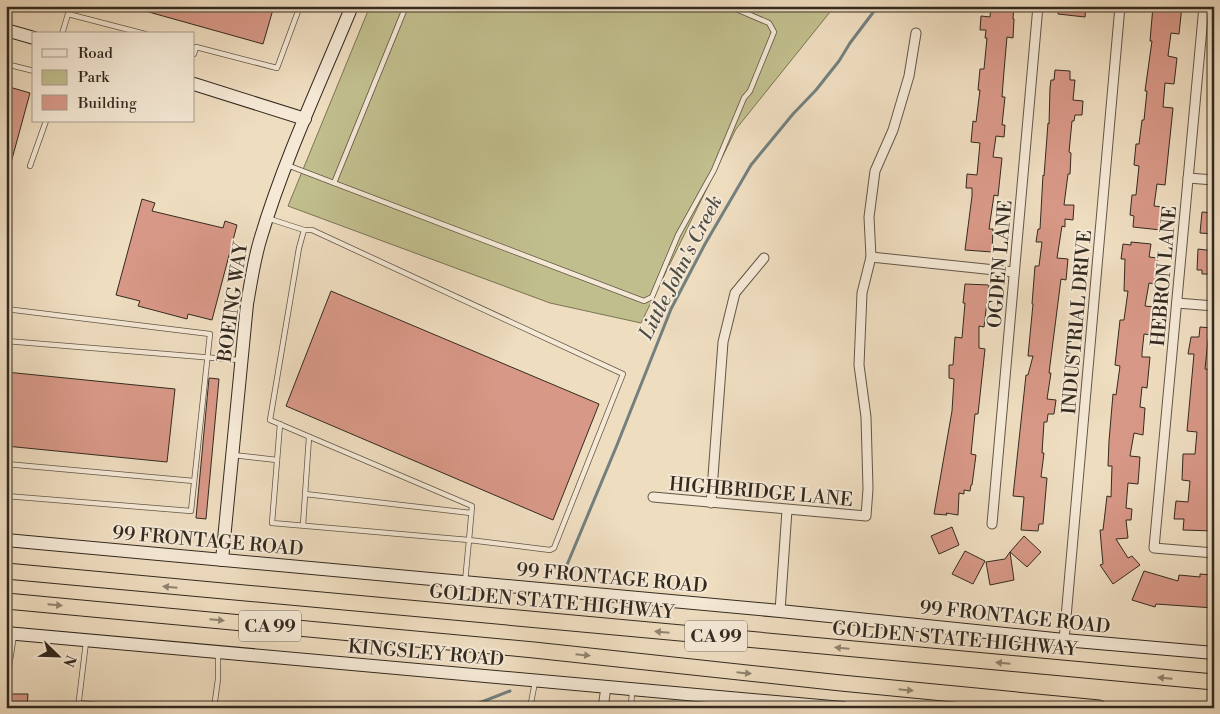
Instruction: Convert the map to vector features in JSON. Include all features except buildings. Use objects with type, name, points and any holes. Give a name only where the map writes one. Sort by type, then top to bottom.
[{"type":"highway","name":"GOLDEN STATE HIGHWAY","points":[[6,571],[1214,682]]},
{"type":"highway","name":"CA 99","points":[[6,601],[534,650],[1099,708]]},
{"type":"street","name":"BOEING WAY","points":[[222,560],[247,304],[254,265],[267,218],[287,165],[352,6]]},
{"type":"street","name":"OGDEN LANE","points":[[992,524],[1038,6]]},
{"type":"street","name":"INDUSTRIAL DRIVE","points":[[1064,640],[1120,6]]},
{"type":"street","name":"HEBRON LANE","points":[[1204,6],[1154,548],[1214,553]]},
{"type":"street","points":[[6,30],[32,37]]},
{"type":"street","points":[[916,33],[909,76],[893,130],[875,171],[869,217],[871,257],[1014,272]]},
{"type":"street","points":[[195,84],[305,119]]},
{"type":"street","points":[[1188,178],[1214,180]]},
{"type":"street","name":"HIGHBRIDGE LANE","points":[[652,497],[866,516],[868,489],[866,417],[858,365],[862,293],[871,257]]},
{"type":"street","points":[[712,503],[723,342],[735,293],[764,258]]},
{"type":"street","points":[[1177,303],[1214,306]]},
{"type":"street","points":[[780,611],[787,510]]},
{"type":"street","name":"99 FRONTAGE ROAD","points":[[6,540],[1214,653]]},
{"type":"street","name":"KINGSLEY ROAD","points":[[10,633],[843,708]]},
{"type":"street","points":[[603,708],[606,687]]},
{"type":"lane","points":[[195,47],[277,68],[300,6]]},
{"type":"lane","points":[[334,183],[406,6]]},
{"type":"lane","points":[[287,165],[644,301],[652,298],[678,235],[714,170],[744,98],[750,91],[774,32],[769,22],[729,6]]},
{"type":"lane","points":[[63,32],[68,14],[137,32]]},
{"type":"lane","points":[[6,64],[32,71]]},
{"type":"lane","points":[[30,166],[46,122]]},
{"type":"lane","points":[[267,218],[304,230],[312,230],[623,374],[554,548],[550,550],[469,540],[272,523],[280,424]]},
{"type":"lane","points":[[304,230],[299,248],[270,420],[472,506],[465,583]]},
{"type":"lane","points":[[6,309],[210,334],[191,511],[6,496]]},
{"type":"lane","points":[[6,341],[242,360]]},
{"type":"lane","points":[[303,525],[309,437]]},
{"type":"lane","points":[[233,455],[277,460]]},
{"type":"lane","points":[[6,464],[194,482]]},
{"type":"lane","points":[[305,494],[471,513]]},
{"type":"lane","points":[[6,686],[10,633]]},
{"type":"lane","points":[[86,640],[79,706],[128,708]]},
{"type":"lane","points":[[214,708],[218,679],[218,652]]},
{"type":"lane","points":[[530,708],[535,680]]},
{"type":"lane","points":[[631,708],[633,689]]},
{"type":"green space","points":[[370,6],[834,7],[736,129],[641,323],[550,303],[288,206]]},
{"type":"waterway","points":[[6,21],[9,6]]},
{"type":"waterway","name":"Little John's Creek","points":[[564,572],[671,309],[705,244],[751,165],[793,114],[816,90],[878,6]]},
{"type":"waterway","name":"Little John's Creek","points":[[472,708],[474,705],[510,691]]}]
